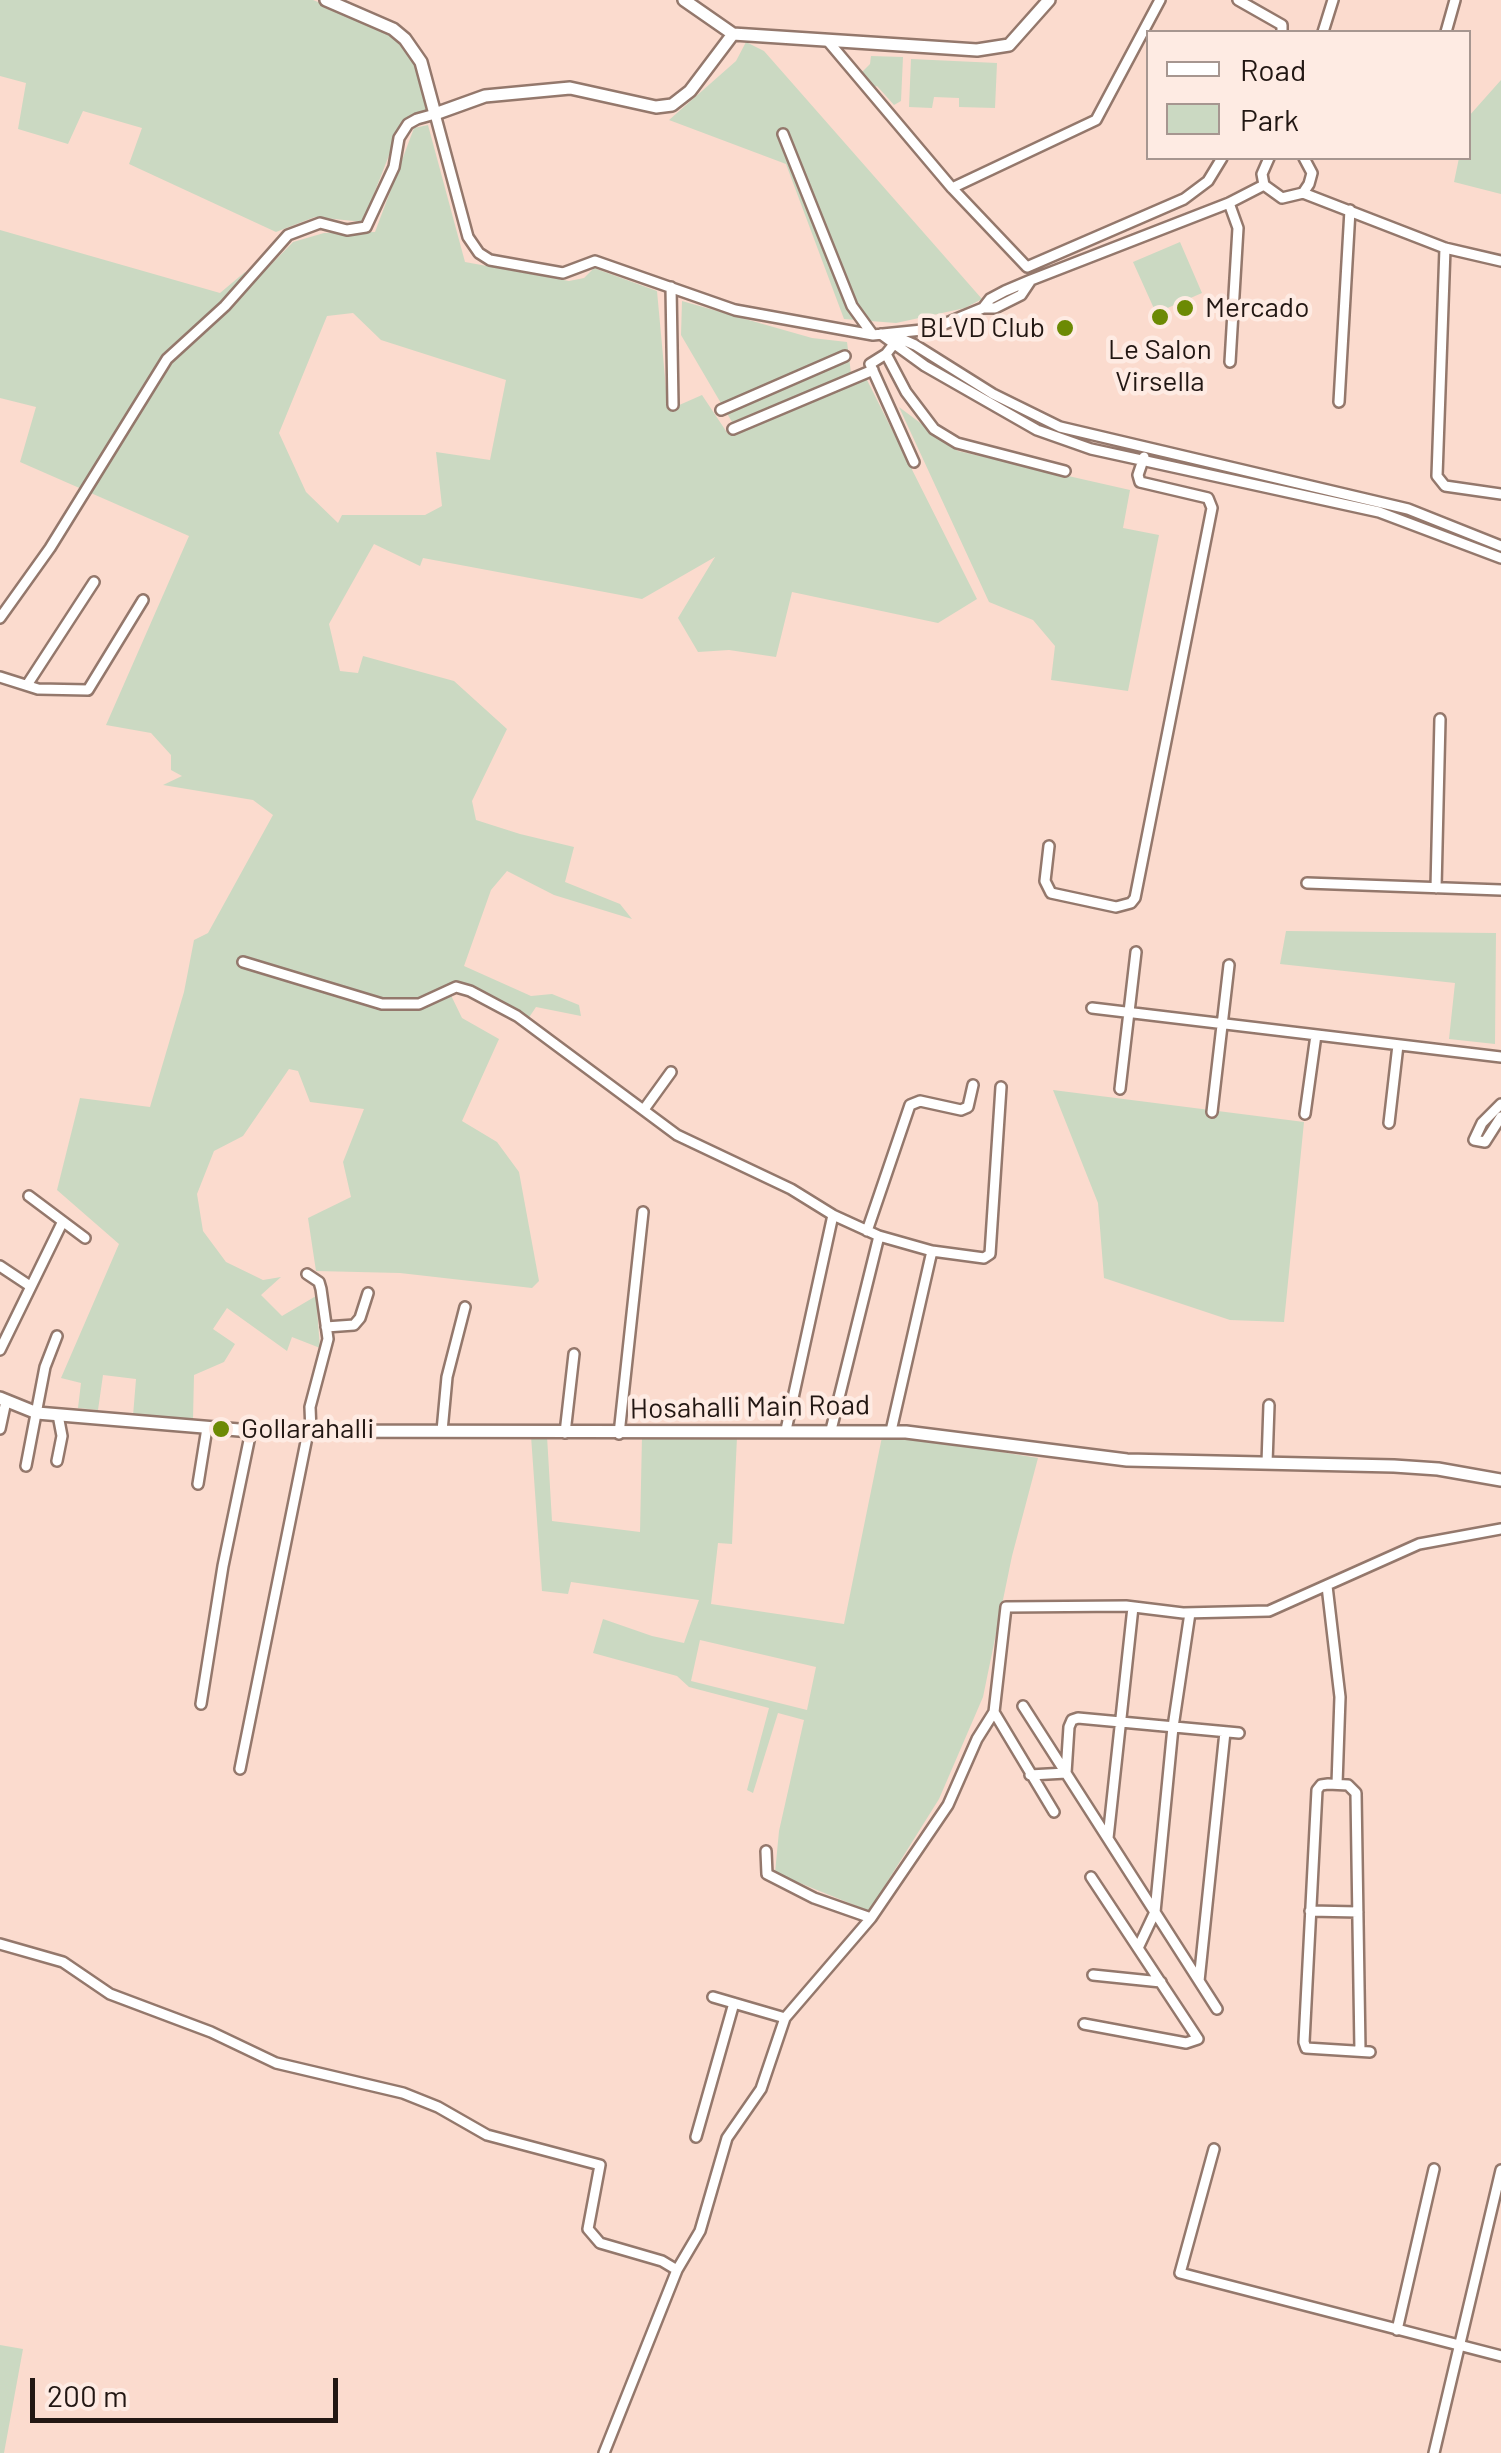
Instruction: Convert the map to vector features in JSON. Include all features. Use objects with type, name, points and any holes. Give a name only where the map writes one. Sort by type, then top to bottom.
[{"type":"street","points":[[326,0],[393,29],[421,62],[468,237],[490,260],[562,273],[595,261],[735,310],[915,345],[992,394],[1060,427],[1258,488],[1378,512],[1501,558]]},
{"type":"street","points":[[684,0],[733,34],[977,50],[1009,46],[1048,0]]},
{"type":"street","points":[[952,188],[1096,120],[1160,0]]},
{"type":"street","points":[[1238,0],[1282,25],[1282,30]]},
{"type":"street","points":[[1324,30],[1333,0]]},
{"type":"street","points":[[1447,30],[1456,0]]},
{"type":"street","points":[[0,618],[50,548],[167,358],[225,306],[288,235],[320,223],[347,230],[366,227],[394,166],[404,130],[417,118],[485,96],[570,88],[656,107],[672,106],[690,91],[733,34]]},
{"type":"street","points":[[827,40],[952,188],[1026,267],[1184,199],[1208,181],[1221,160]]},
{"type":"street","points":[[784,134],[852,306],[885,337],[886,354],[906,392],[934,428],[957,444],[1065,471]]},
{"type":"street","points":[[1268,160],[1262,174],[1264,185],[1282,198],[1302,193],[1445,248],[1501,262]]},
{"type":"street","points":[[1302,193],[1312,174],[1305,160]]},
{"type":"street","points":[[885,337],[932,329],[984,308],[995,308],[1022,295],[1032,280],[1229,203],[1264,185]]},
{"type":"street","points":[[1229,203],[1238,228],[1230,362]]},
{"type":"street","points":[[1339,402],[1350,210]]},
{"type":"street","points":[[1445,248],[1437,476],[1445,486],[1501,494]]},
{"type":"street","points":[[671,287],[674,405]]},
{"type":"street","points":[[886,354],[870,364],[914,462]]},
{"type":"street","points":[[722,410],[844,356]]},
{"type":"street","points":[[733,429],[872,370]]},
{"type":"street","points":[[1145,454],[1408,509],[1501,546]]},
{"type":"street","points":[[1049,846],[1045,881],[1051,893],[1116,907],[1135,898],[1212,508],[1208,498],[1140,482],[1138,475],[1145,454]]},
{"type":"street","points":[[28,685],[94,582]]},
{"type":"street","points":[[0,676],[38,689],[88,690],[144,600]]},
{"type":"street","points":[[1436,888],[1440,719]]},
{"type":"street","points":[[1306,883],[1501,890]]},
{"type":"street","points":[[1120,1089],[1136,952]]},
{"type":"street","points":[[243,962],[382,1004],[419,1004],[456,987],[470,991],[517,1016],[677,1135],[791,1189],[867,1231],[932,1251],[984,1258],[990,1254],[1001,1087]]},
{"type":"street","points":[[1212,1112],[1229,965]]},
{"type":"street","points":[[1092,1008],[1501,1057]]},
{"type":"street","points":[[1305,1114],[1316,1035]]},
{"type":"street","points":[[1389,1123],[1398,1044]]},
{"type":"street","points":[[645,1108],[672,1072]]},
{"type":"street","points":[[867,1231],[910,1106],[920,1101],[962,1110],[968,1107],[973,1085]]},
{"type":"street","points":[[1501,1104],[1482,1124],[1480,1141],[1501,1118]]},
{"type":"street","points":[[29,1196],[85,1238]]},
{"type":"street","points":[[619,1434],[643,1212]]},
{"type":"street","points":[[786,1430],[833,1215]]},
{"type":"street","points":[[0,1350],[62,1223]]},
{"type":"street","points":[[831,1430],[878,1236]]},
{"type":"street","points":[[891,1431],[932,1251]]},
{"type":"street","points":[[0,1266],[30,1286]]},
{"type":"street","points":[[240,1769],[309,1432],[310,1407],[325,1358],[322,1288],[307,1274]]},
{"type":"street","points":[[326,1327],[354,1325],[368,1294]]},
{"type":"street","points":[[442,1431],[447,1377],[465,1307]]},
{"type":"street","points":[[26,1466],[45,1367],[57,1336]]},
{"type":"street","points":[[565,1433],[574,1354]]},
{"type":"street","points":[[0,1429],[3,1399]]},
{"type":"street","name":"Hosahalli Main Road","points":[[3,1399],[37,1413],[252,1431],[891,1431],[1127,1460],[1438,1469],[1501,1480]]},
{"type":"street","points":[[1267,1463],[1269,1405]]},
{"type":"street","points":[[57,1462],[62,1436],[58,1415]]},
{"type":"street","points":[[198,1484],[207,1428]]},
{"type":"street","points":[[201,1704],[252,1431]]},
{"type":"street","points":[[604,2453],[677,2270],[700,2231],[728,2138],[761,2089],[786,2018],[871,1918],[948,1804],[977,1739],[994,1712],[1006,1607],[1134,1607],[1190,1613],[1269,1611],[1418,1544],[1501,1529]]},
{"type":"street","points":[[1328,1586],[1340,1697],[1336,1784]]},
{"type":"street","points":[[1108,1838],[1134,1607]]},
{"type":"street","points":[[1138,1948],[1155,1912],[1173,1727],[1190,1613]]},
{"type":"street","points":[[1023,1706],[1217,2009]]},
{"type":"street","points":[[994,1712],[1054,1812]]},
{"type":"street","points":[[1066,1773],[1072,1720],[1238,1733]]},
{"type":"street","points":[[1199,1980],[1225,1732]]},
{"type":"street","points":[[1030,1775],[1066,1773]]},
{"type":"street","points":[[1321,1784],[1336,1784],[1348,1785],[1356,1794],[1365,2052],[1306,2048],[1303,2034],[1317,1790],[1321,1784]]},
{"type":"street","points":[[766,1851],[767,1874],[814,1898],[871,1918]]},
{"type":"street","points":[[1084,2024],[1186,2044],[1198,2039],[1091,1876]]},
{"type":"street","points":[[1310,1912],[1358,1912]]},
{"type":"street","points":[[0,1944],[32,1950],[63,1962],[110,1994],[211,2032],[276,2063],[404,2093],[487,2135],[600,2165],[588,2229],[600,2243],[677,2270]]},
{"type":"street","points":[[1093,1975],[1161,1982]]},
{"type":"street","points":[[713,1997],[786,2018]]},
{"type":"street","points":[[696,2137],[734,2003]]},
{"type":"street","points":[[1214,2149],[1180,2273],[1501,2356]]},
{"type":"street","points":[[1397,2330],[1434,2169]]},
{"type":"street","points":[[1434,2453],[1501,2170]]},
{"type":"green space","points":[[0,0],[313,0],[388,30],[405,42],[423,75],[428,111],[402,122],[363,222],[315,217],[276,232],[129,164],[142,128],[83,111],[68,144],[18,129],[26,83],[0,76]]},
{"type":"green space","points":[[746,42],[764,51],[982,299],[965,308],[896,323],[844,319],[786,164],[669,120],[736,61]]},
{"type":"green space","points":[[871,56],[903,57],[901,101],[894,105],[877,86],[872,88],[861,73],[870,64]]},
{"type":"green space","points":[[911,59],[997,63],[995,108],[959,107],[959,98],[934,97],[932,108],[909,107]]},
{"type":"green space","points":[[1501,80],[1501,194],[1454,182],[1459,160],[1471,160],[1471,114]]},
{"type":"green space","points":[[428,125],[465,262],[569,281],[584,278],[594,268],[657,291],[668,410],[702,395],[728,434],[866,378],[977,599],[938,623],[792,592],[776,657],[729,650],[698,652],[678,618],[715,557],[642,599],[423,558],[420,566],[374,544],[329,624],[340,671],[358,673],[363,656],[454,681],[507,729],[472,801],[476,820],[574,847],[565,882],[620,904],[632,919],[554,895],[507,871],[491,890],[464,966],[531,996],[552,994],[579,1005],[581,1016],[536,1007],[528,1019],[460,985],[446,985],[462,1018],[499,1039],[462,1121],[497,1142],[519,1172],[539,1281],[532,1288],[400,1273],[316,1271],[308,1218],[351,1197],[343,1162],[364,1109],[310,1102],[298,1071],[289,1069],[243,1136],[214,1151],[197,1194],[203,1231],[226,1262],[263,1280],[281,1277],[261,1295],[282,1316],[316,1296],[320,1348],[292,1337],[287,1351],[227,1308],[213,1329],[235,1344],[224,1362],[194,1375],[193,1419],[133,1416],[136,1379],[103,1375],[98,1410],[78,1408],[81,1383],[61,1378],[119,1244],[57,1190],[80,1098],[150,1107],[184,992],[194,940],[208,933],[273,815],[253,800],[163,785],[182,776],[171,770],[171,755],[151,733],[106,725],[189,536],[20,462],[36,407],[0,398],[0,230],[220,293],[245,272],[254,282],[293,242],[324,233],[375,232],[414,128]],"holes":[[[353,313],[381,340],[506,380],[490,460],[436,452],[442,506],[425,515],[342,515],[338,523],[306,492],[279,433],[327,316]]]},
{"type":"green space","points":[[1180,242],[1202,293],[1156,313],[1133,262]]},
{"type":"green space","points":[[682,301],[812,338],[847,342],[851,373],[732,422],[681,335]]},
{"type":"green space","points":[[899,407],[958,451],[1130,490],[1123,528],[1159,535],[1128,691],[1051,680],[1055,646],[1033,620],[989,602]]},
{"type":"green space","points":[[1286,931],[1496,933],[1495,1044],[1449,1039],[1455,983],[1280,964]]},
{"type":"green space","points":[[1053,1090],[1304,1122],[1284,1322],[1230,1320],[1104,1278],[1098,1203]]},
{"type":"green space","points":[[531,1436],[547,1436],[552,1521],[640,1532],[642,1436],[737,1437],[732,1544],[718,1543],[711,1604],[844,1624],[882,1437],[1038,1458],[1012,1556],[983,1697],[939,1799],[869,1911],[775,1873],[779,1831],[804,1720],[778,1713],[753,1793],[747,1790],[769,1708],[689,1687],[677,1676],[593,1653],[603,1619],[684,1643],[699,1600],[571,1582],[568,1594],[542,1591]],"holes":[[[700,1640],[816,1667],[807,1710],[691,1681]]]},
{"type":"green space","points":[[0,2345],[23,2349],[4,2453],[0,2453]]},
{"type":"place","name":"Mercado","points":[[1185,308]]},
{"type":"place","name":"Le Salon Virsella","points":[[1160,317]]},
{"type":"place","name":"BLVD Club","points":[[1065,328]]},
{"type":"place","name":"Gollarahalli","points":[[221,1429]]}]
